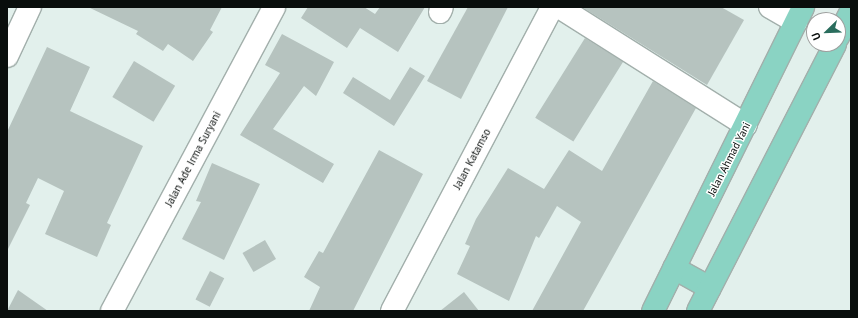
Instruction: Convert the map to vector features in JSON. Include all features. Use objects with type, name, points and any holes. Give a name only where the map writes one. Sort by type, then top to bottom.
[{"type":"main road","points":[[846,22],[851,12]]},
{"type":"main road","name":"Jalan Ahmad Yani","points":[[653,311],[746,125],[799,14]]},
{"type":"main road","points":[[698,311],[831,52]]},
{"type":"main road","points":[[674,268],[710,288]]},
{"type":"street","name":"Jalan Ade Irma Suryani","points":[[112,311],[274,7]]},
{"type":"street","name":"Jalan Katamso","points":[[392,311],[552,7]]},
{"type":"street","points":[[559,7],[746,125]]},
{"type":"street","points":[[770,7],[799,14]]},
{"type":"street","points":[[7,56],[20,15]]},
{"type":"building","points":[[88,7],[222,7],[210,30],[213,32],[193,61],[168,44],[163,51],[136,34],[138,31]]},
{"type":"building","points":[[308,7],[364,7],[375,14],[380,7],[425,7],[398,52],[360,28],[347,48],[301,18]]},
{"type":"building","points":[[468,7],[508,7],[461,99],[427,81]]},
{"type":"building","points":[[582,7],[721,7],[744,20],[707,85]]},
{"type":"building","points":[[282,34],[334,62],[316,96],[304,86],[273,129],[334,164],[323,183],[240,135],[280,73],[265,65]]},
{"type":"building","points":[[585,38],[623,62],[573,142],[535,118]]},
{"type":"building","points":[[47,47],[90,67],[70,111],[143,146],[107,223],[111,225],[97,257],[45,234],[64,191],[38,178],[26,203],[30,205],[7,251],[7,132]]},
{"type":"building","points":[[134,61],[175,86],[154,122],[112,97]]},
{"type":"building","points":[[410,67],[425,76],[394,126],[343,93],[353,77],[390,100]]},
{"type":"building","points":[[653,81],[696,108],[583,311],[532,311],[581,222],[557,206],[539,238],[536,236],[509,301],[457,274],[470,246],[465,244],[476,219],[508,168],[544,189],[569,150],[602,171]]},
{"type":"building","points":[[379,150],[423,174],[353,311],[309,311],[320,287],[304,277],[319,251],[323,253]]},
{"type":"building","points":[[212,163],[260,184],[224,260],[182,239],[201,202],[196,201]]},
{"type":"building","points":[[265,240],[276,259],[253,272],[242,253]]},
{"type":"building","points":[[210,271],[224,278],[210,307],[195,300]]},
{"type":"building","points":[[18,290],[48,311],[7,311]]},
{"type":"building","points":[[464,292],[479,311],[440,311]]}]
